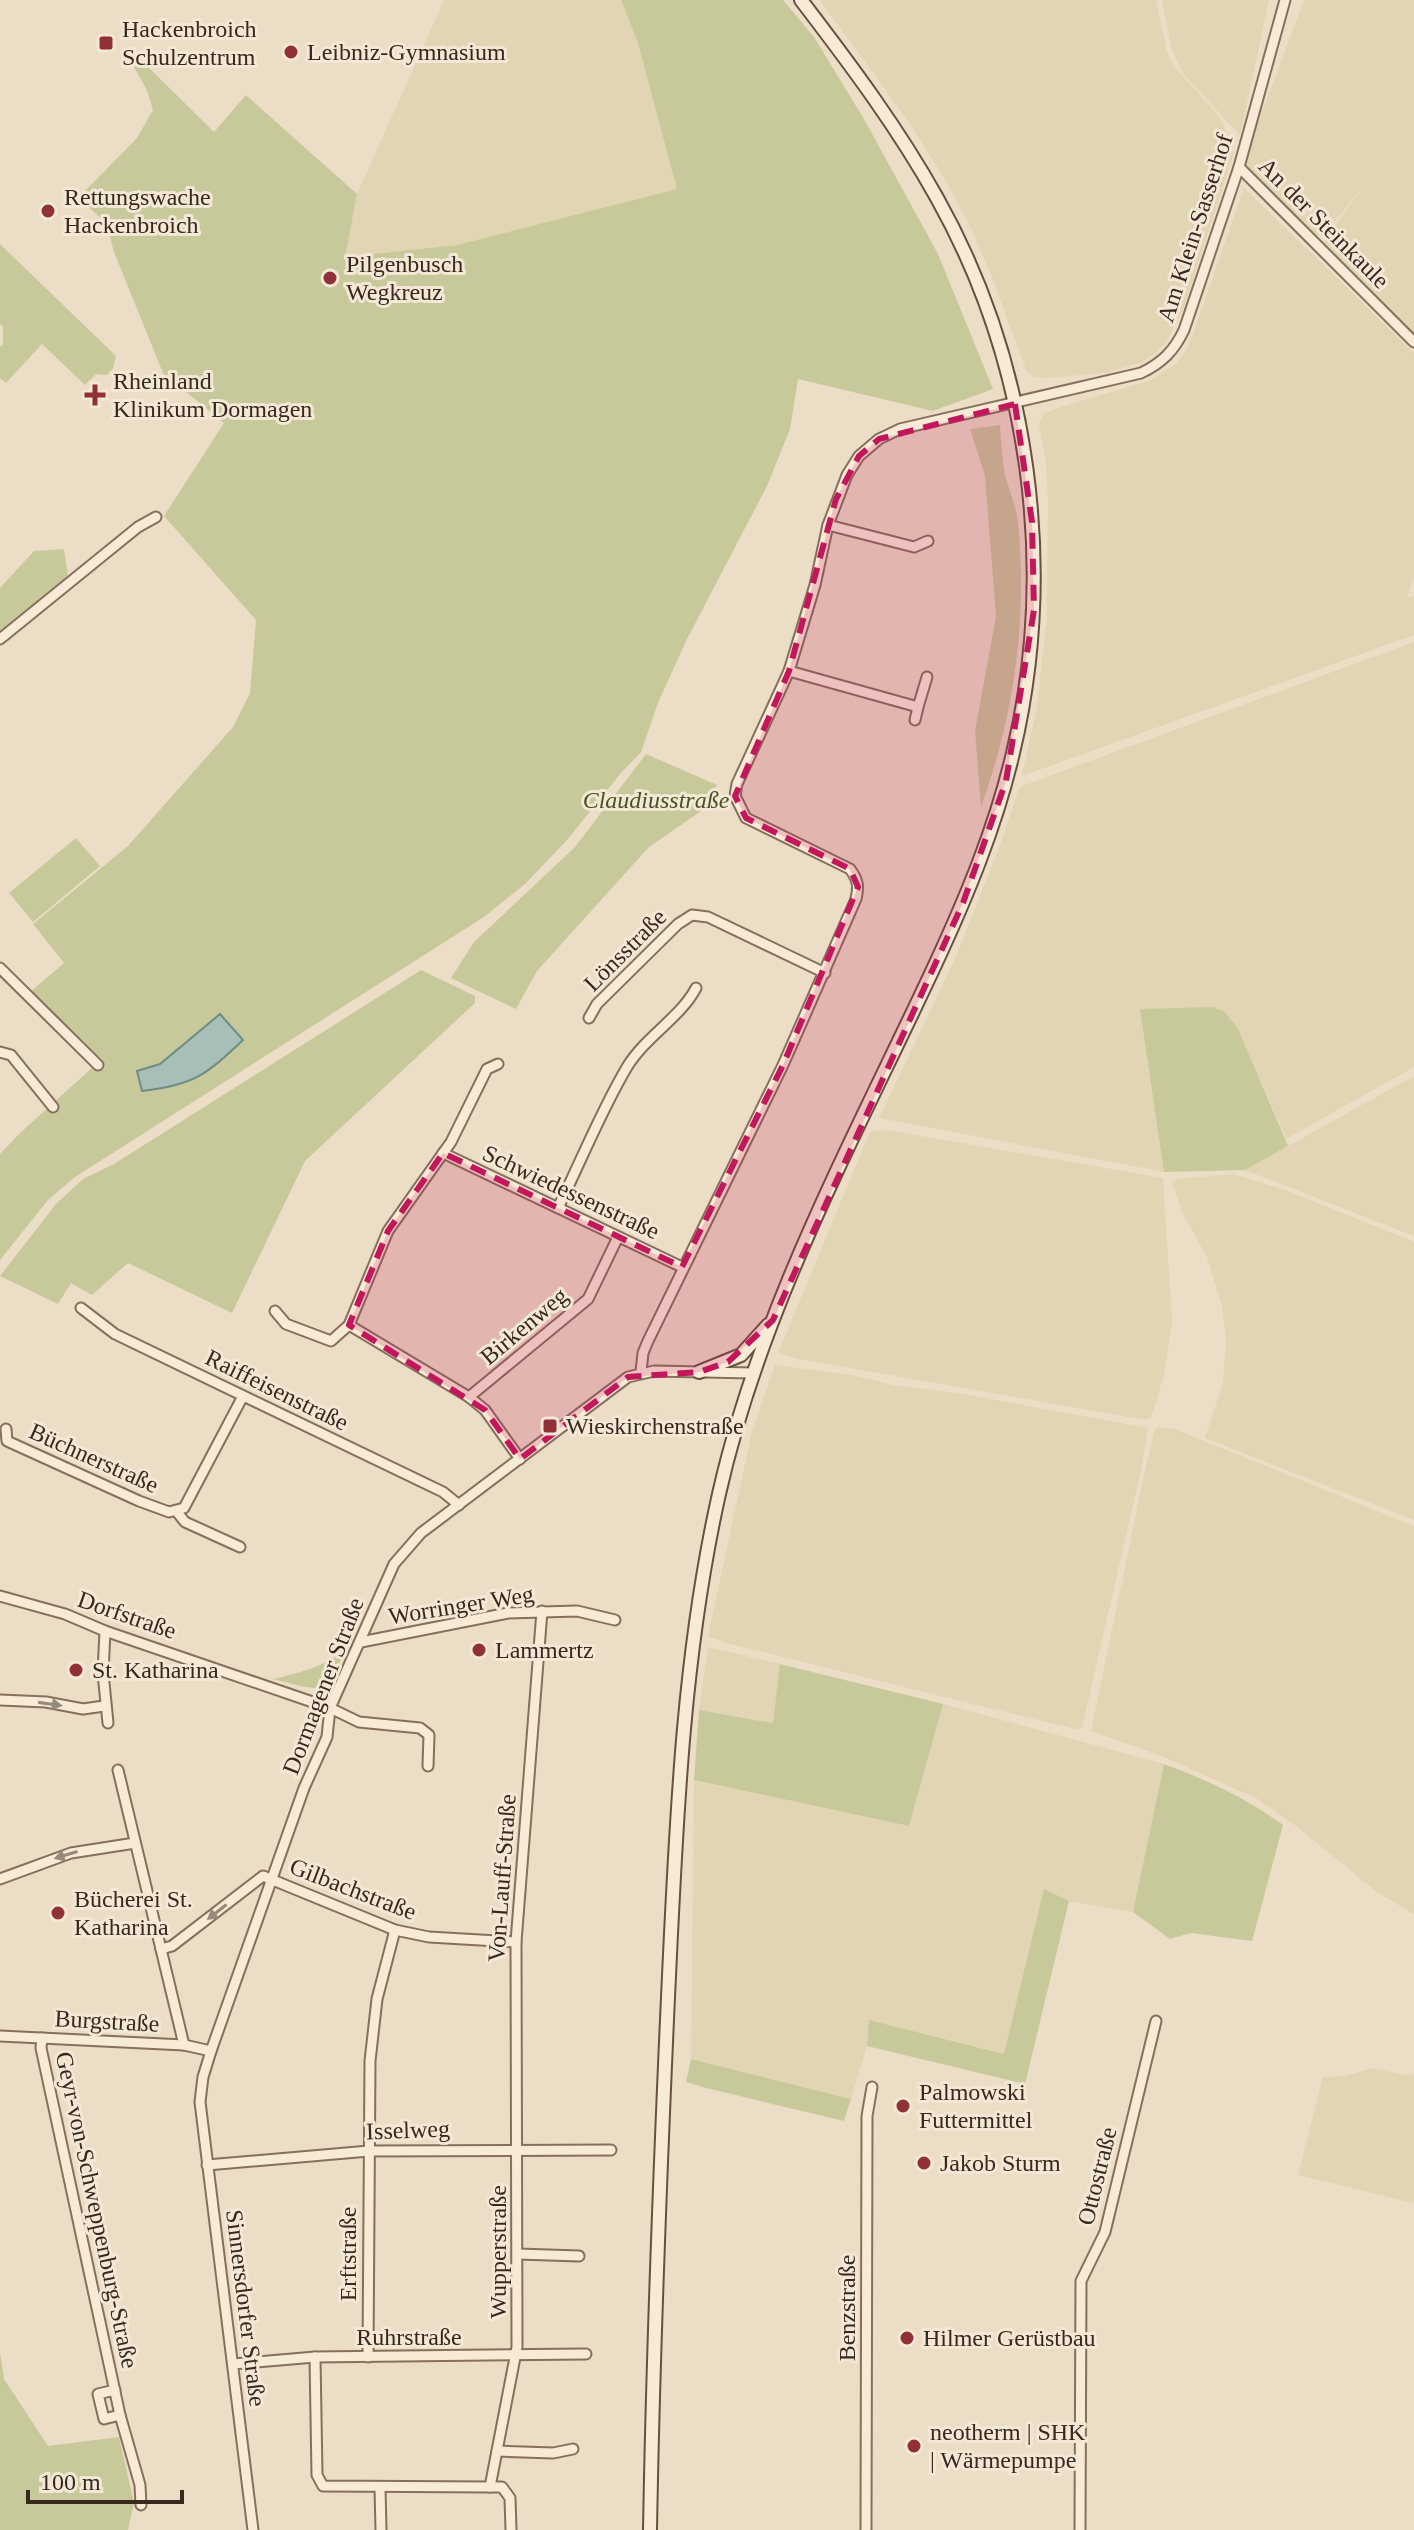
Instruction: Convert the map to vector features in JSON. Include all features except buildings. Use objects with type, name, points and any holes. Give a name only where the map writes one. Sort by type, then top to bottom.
[{"type":"main road","points":[[650,2530],[660,2171],[687,1690],[692,1639],[709,1543],[729,1456],[753,1373],[773,1320],[837,1169],[963,903],[982,853],[1009,768],[1024,696],[1034,610],[1032,522],[1015,404],[991,318],[939,202],[889,120],[801,0]]},
{"type":"main road","points":[[699,1372],[741,1355],[773,1320]]},
{"type":"street","name":"Am Klein-Sasserhof","points":[[1015,404],[1141,373],[1164,360],[1174,349],[1184,330],[1239,167],[1285,0]]},
{"type":"street","name":"An der Steinkaule","points":[[1239,167],[1414,342]]},
{"type":"street","points":[[753,1373],[641,1372],[643,1353],[682,1267],[691,1254],[825,973],[856,899],[857,878],[850,869],[831,858],[746,818],[735,796],[737,784],[789,671],[815,585],[828,525],[847,475],[859,456],[879,439],[900,429],[1015,404]]},
{"type":"street","points":[[0,639],[138,527],[156,517]]},
{"type":"street","points":[[828,525],[914,547],[928,541]]},
{"type":"street","points":[[789,671],[918,707]]},
{"type":"street","points":[[915,720],[927,677]]},
{"type":"street","name":"Lönsstraße","points":[[589,1018],[597,1004],[678,924],[692,915],[708,917],[825,973]]},
{"type":"street","points":[[0,968],[98,1065]]},
{"type":"street","points":[[558,1208],[627,1067],[645,1044],[689,1002],[696,988]]},
{"type":"street","points":[[0,1052],[11,1055],[53,1107]]},
{"type":"street","points":[[275,1311],[286,1324],[331,1341],[349,1325],[388,1231],[443,1153],[487,1069],[498,1064]]},
{"type":"street","name":"Schwiedessenstraße","points":[[443,1153],[682,1267]]},
{"type":"street","name":"Birkenweg","points":[[469,1397],[588,1299],[618,1237]]},
{"type":"street","name":"Raiffeisenstraße","points":[[81,1308],[115,1334],[443,1492],[459,1505]]},
{"type":"street","points":[[349,1325],[469,1397],[485,1410],[520,1459]]},
{"type":"street","name":"Dormagener Straße","points":[[201,2090],[211,2051],[304,1788],[327,1737],[330,1708],[394,1564],[421,1533],[618,1384],[641,1372]]},
{"type":"street","name":"Büchnerstraße","points":[[6,1429],[7,1441],[139,1501],[177,1512],[184,1508],[243,1396]]},
{"type":"street","name":"Büchnerstraße","points":[[177,1512],[185,1522],[240,1547]]},
{"type":"street","name":"Dorfstraße","points":[[0,1596],[65,1614],[105,1631],[330,1708],[359,1722],[424,1730],[429,1735],[428,1766]]},
{"type":"street","name":"Von-Lauff-Straße","points":[[518,2149],[516,1942],[542,1611]]},
{"type":"street","name":"Worringer Weg","points":[[361,1642],[508,1613],[577,1611],[615,1620]]},
{"type":"street","points":[[105,1631],[104,1706],[108,1723]]},
{"type":"street","points":[[0,1700],[46,1702],[83,1709],[104,1706]]},
{"type":"street","points":[[118,1770],[184,2045]]},
{"type":"street","points":[[0,1879],[71,1853],[135,1843]]},
{"type":"street","points":[[161,1949],[172,1946],[263,1876],[272,1880]]},
{"type":"street","name":"Gilbachstraße","points":[[272,1880],[395,1930],[429,1937],[516,1942]]},
{"type":"street","name":"Erftstraße","points":[[368,2357],[370,2061],[377,1999],[395,1930]]},
{"type":"street","name":"Ottostraße","points":[[1080,2530],[1081,2281],[1105,2232],[1156,2021]]},
{"type":"street","name":"Burgstraße","points":[[0,2036],[184,2045],[211,2051]]},
{"type":"street","name":"Geyr-von-Schweppenburg-Straße","points":[[42,2038],[41,2048],[120,2415],[140,2485],[141,2505]]},
{"type":"street","name":"Benzstraße","points":[[866,2530],[867,2116],[872,2087]]},
{"type":"street","name":"Sinnersdorfer Straße","points":[[201,2090],[207,2165],[253,2530]]},
{"type":"street","name":"Wupperstraße","points":[[490,2487],[517,2356],[518,2149]]},
{"type":"street","name":"Isselweg","points":[[207,2165],[369,2151],[611,2150]]},
{"type":"street","points":[[518,2254],[579,2256]]},
{"type":"street","name":"Ruhrstraße","points":[[233,2364],[315,2357],[586,2354]]},
{"type":"street","points":[[315,2357],[318,2481],[331,2487],[502,2487],[510,2498],[511,2530]]},
{"type":"street","name":"Geyr-von-Schweppenburg-Straße","points":[[115,2390],[98,2394],[104,2419],[120,2415]]},
{"type":"street","points":[[497,2451],[546,2453],[573,2449]]},
{"type":"street","points":[[380,2487],[381,2530]]},
{"type":"highlighted area","points":[[1015,404],[1032,522],[1034,610],[1006,781],[963,903],[773,1320],[728,1362],[699,1372],[628,1377],[520,1459],[485,1410],[349,1325],[388,1231],[443,1153],[682,1267],[783,1065],[858,887],[850,869],[746,818],[735,796],[789,671],[836,499],[859,456],[879,439]]},
{"type":"shaded area","points":[[444,0],[621,0],[638,43],[678,189],[457,245],[344,257],[357,194]]},
{"type":"shaded area","points":[[820,0],[1156,0],[1172,64],[1218,115],[1232,142],[1233,156],[1184,307],[1167,341],[1157,352],[1140,363],[1105,373],[1046,378],[1034,377],[1027,372],[971,228],[942,174],[903,114]]},
{"type":"shaded area","points":[[1162,0],[1269,0],[1240,135],[1184,75],[1172,50]]},
{"type":"shaded area","points":[[1304,0],[1414,0],[1414,340],[1321,246],[1367,181],[1324,235],[1315,235],[1245,166],[1261,109]]},
{"type":"shaded area","points":[[1244,188],[1414,353],[1414,577],[1407,598],[1414,596],[1414,635],[1022,776],[1037,707],[1047,615],[1048,503],[1046,463],[1039,425],[1041,418],[1045,413],[1061,407],[1151,380],[1176,364],[1193,334]]},
{"type":"shaded area","points":[[1414,642],[1414,1067],[1286,1139],[1238,1029],[1225,1012],[1141,1009],[1164,1172],[879,1118],[955,959],[1022,786]]},
{"type":"shaded area","points":[[220,1014],[243,1040],[198,1076],[175,1085],[142,1091],[137,1071],[160,1064]]},
{"type":"shaded area","points":[[1414,1076],[1414,1236],[1245,1170]]},
{"type":"shaded area","points":[[886,1130],[1163,1178],[1172,1322],[1164,1375],[1151,1418],[1146,1420],[778,1353],[869,1134]]},
{"type":"shaded area","points":[[1234,1174],[1288,1191],[1414,1242],[1414,1520],[1205,1438],[1223,1383],[1226,1338],[1222,1306],[1207,1257],[1182,1212],[1172,1182]]},
{"type":"shaded area","points":[[775,1365],[853,1375],[893,1385],[958,1393],[1148,1428],[1082,1728],[1079,1730],[708,1636],[752,1432]]},
{"type":"shaded area","points":[[1155,1429],[1174,1429],[1414,1526],[1414,1914],[1378,1893],[1296,1826],[1256,1798],[1164,1757],[1091,1731],[1145,1470]]},
{"type":"shaded area","points":[[708,1647],[780,1664],[774,1723],[699,1710]]},
{"type":"shaded area","points":[[943,1704],[1164,1764],[1133,1912],[1069,1901],[1044,1890],[1005,2054],[869,2020],[867,2046],[851,2099],[691,2059],[694,1780],[909,1826]]},
{"type":"shaded area","points":[[1372,2068],[1404,2075],[1414,2074],[1414,2203],[1298,2175],[1323,2077],[1345,2076]]},
{"type":"green space","points":[[621,0],[783,0],[814,37],[864,119],[938,254],[993,389],[933,411],[798,379],[790,429],[767,486],[686,641],[658,703],[641,752],[567,840],[525,884],[484,917],[75,1177],[48,1200],[0,1260],[0,1154],[103,1058],[95,1057],[29,993],[64,963],[33,924],[128,846],[233,727],[250,693],[256,620],[164,516],[224,423],[163,373],[114,252],[107,225],[79,197],[137,138],[153,110],[147,90],[134,67],[141,60],[214,132],[246,95],[357,194],[345,257],[457,245],[677,189],[638,43]],"holes":[[[243,1040],[199,1077],[138,1071]]]},
{"type":"green space","points":[[0,244],[116,356],[113,368],[107,375],[96,374],[85,385],[42,344],[6,383],[0,378],[3,327],[0,323]]},
{"type":"green space","points":[[1000,425],[1004,469],[1018,522],[1021,595],[1010,702],[981,807],[975,731],[996,616],[985,476],[970,429]]},
{"type":"green space","points":[[64,549],[68,577],[0,632],[0,588],[34,551]]},
{"type":"green space","name":"Claudiusstraße","points":[[646,754],[717,785],[701,811],[649,847],[537,971],[516,1009],[451,978],[474,942],[575,847]]},
{"type":"green space","points":[[76,838],[100,866],[33,922],[9,893]]},
{"type":"green space","points":[[421,970],[475,996],[475,1003],[305,1161],[232,1313],[128,1263],[92,1295],[71,1283],[58,1304],[0,1276],[56,1204],[83,1179],[114,1164]]},
{"type":"green space","points":[[1213,1007],[1225,1012],[1238,1029],[1288,1146],[1245,1170],[1164,1172],[1140,1009]]},
{"type":"green space","points":[[345,1651],[331,1677],[318,1687],[273,1679],[310,1669]]},
{"type":"green space","points":[[780,1664],[943,1704],[909,1826],[694,1780],[699,1710],[773,1723]]},
{"type":"green space","points":[[1164,1764],[1226,1790],[1283,1825],[1252,1941],[1191,1933],[1170,1939],[1133,1912]]},
{"type":"green space","points":[[1044,1889],[1069,1901],[1025,2084],[867,2046],[869,2020],[1004,2054]]},
{"type":"green space","points":[[691,2059],[851,2099],[844,2121],[686,2082]]},
{"type":"green space","points":[[0,2352],[4,2379],[48,2446],[119,2437],[134,2503],[128,2530],[0,2530]]},
{"type":"place","name":"Hackenbroich Schulzentrum","points":[[106,43]]},
{"type":"place","name":"Leibniz-Gymnasium","points":[[291,52]]},
{"type":"place","name":"Rettungswache Hackenbroich","points":[[48,211]]},
{"type":"place","name":"Pilgenbusch Wegkreuz","points":[[330,278]]},
{"type":"place","name":"Rheinland Klinikum Dormagen","points":[[95,395]]},
{"type":"place","name":"Wieskirchenstraße","points":[[550,1426]]},
{"type":"place","name":"Lammertz","points":[[479,1650]]},
{"type":"place","name":"St. Katharina","points":[[76,1670]]},
{"type":"place","name":"Bücherei St. Katharina","points":[[58,1913]]},
{"type":"place","name":"Palmowski Futtermittel","points":[[903,2106]]},
{"type":"place","name":"Jakob Sturm","points":[[924,2163]]},
{"type":"place","name":"Hilmer Gerüstbau","points":[[907,2338]]},
{"type":"place","name":"neotherm | SHK | Wärmepumpe","points":[[914,2446]]}]
